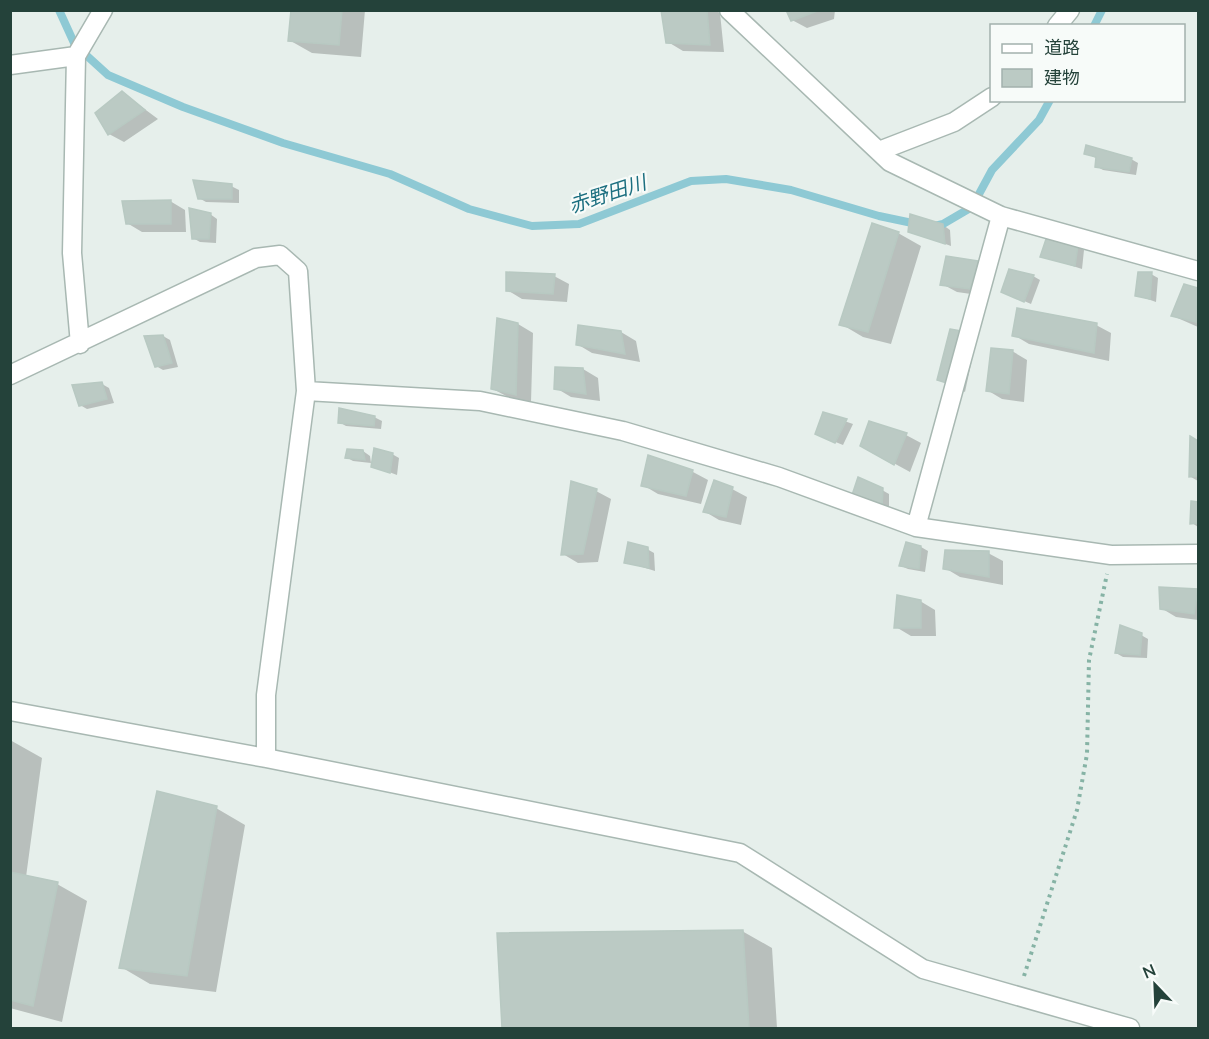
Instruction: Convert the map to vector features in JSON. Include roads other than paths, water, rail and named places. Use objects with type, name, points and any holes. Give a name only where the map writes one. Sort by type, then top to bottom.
[{"type":"street","points":[[80,344],[72,253],[76,56],[103,10]]},
{"type":"street","points":[[729,10],[890,162],[1001,216],[1198,271]]},
{"type":"street","points":[[1059,24],[1070,10]]},
{"type":"street","points":[[10,66],[76,56]]},
{"type":"street","points":[[879,152],[954,122],[990,98]]},
{"type":"street","points":[[916,527],[1001,216]]},
{"type":"street","points":[[10,375],[80,344],[256,258],[280,255],[298,271],[306,392],[266,695],[266,758]]},
{"type":"street","points":[[306,392],[480,401],[623,430],[779,477],[916,527],[1111,555],[1198,554]]},
{"type":"street","points":[[10,711],[266,758],[740,853],[923,969],[1130,1029]]},
{"type":"waterway","name":"赤野田川","points":[[59,10],[75,45],[108,75],[183,107],[283,143],[390,174],[469,209],[532,226],[579,224],[691,181],[726,179],[791,190],[879,216],[917,224]]},
{"type":"waterway","name":"赤野田川","points":[[1095,24],[1102,10]]},
{"type":"waterway","name":"赤野田川","points":[[934,226],[943,224],[972,207],[992,170],[1039,120],[1049,102]]}]
